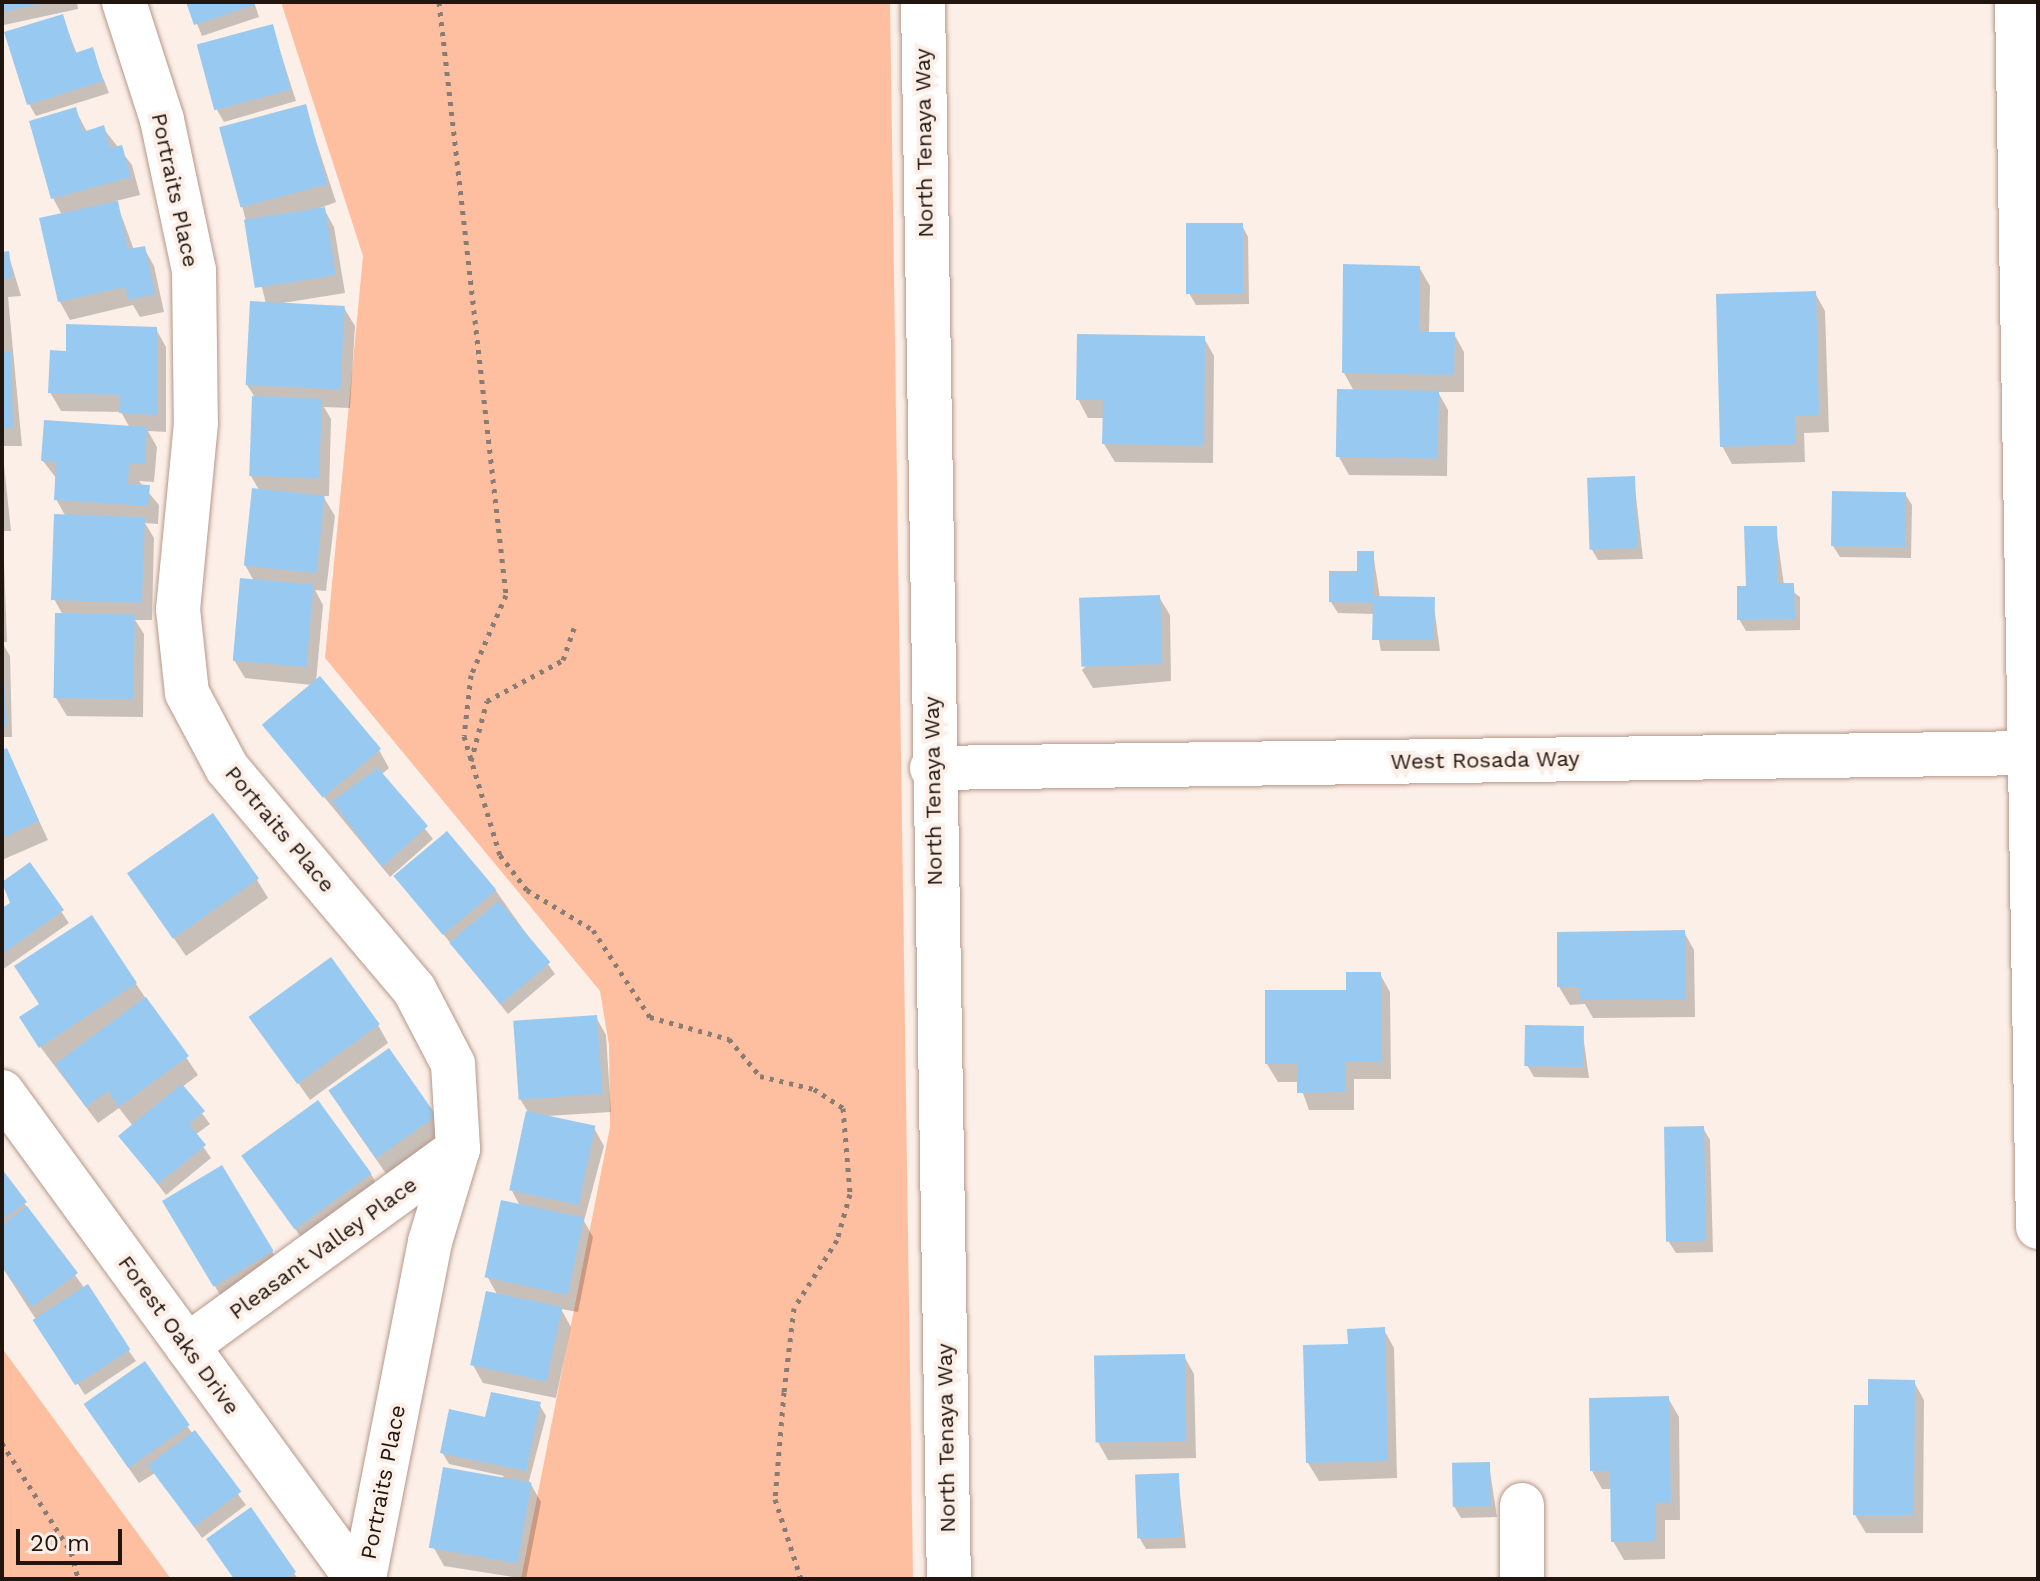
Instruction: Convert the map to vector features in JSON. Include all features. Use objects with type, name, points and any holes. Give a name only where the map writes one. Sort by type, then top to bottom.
[{"type":"street","name":"Portraits Place","points":[[124,2],[162,120],[194,270],[196,423],[178,609],[187,693],[227,768],[414,989],[453,1064],[458,1149],[430,1242],[364,1579]]},
{"type":"street","name":"North Tenaya Way","points":[[923,2],[932,768],[949,1579]]},
{"type":"street","points":[[2017,2],[2029,193],[2038,1227]]},
{"type":"street","name":"West Rosada Way","points":[[932,768],[2034,753]]},
{"type":"street","name":"Forest Oaks Drive","points":[[2,1092],[357,1579]]},
{"type":"street","name":"Pleasant Valley Place","points":[[187,1346],[458,1149]]},
{"type":"street","points":[[1522,1505],[1522,1579]]},
{"type":"path","points":[[439,2],[506,595],[471,675],[464,736],[471,762],[514,877],[593,930],[641,1008],[665,1024],[729,1039],[760,1076],[814,1089],[843,1108],[850,1194],[837,1240],[794,1308],[784,1392],[775,1499],[801,1579]]},
{"type":"path","points":[[471,762],[487,701],[563,660],[576,623]]},
{"type":"path","points":[[2,1443],[71,1552],[78,1579]]},
{"type":"shaded area","points":[[281,2],[890,2],[913,1579],[521,1579],[610,1127],[609,1045],[600,991],[325,658],[363,256]]},
{"type":"shaded area","points":[[2,1348],[171,1579],[2,1579]]},
{"type":"building","points":[[2,2],[44,2],[44,3],[2,12]]},
{"type":"building","points":[[186,2],[253,2],[254,5],[194,25]]},
{"type":"building","points":[[63,14],[75,53],[93,47],[103,81],[27,105],[4,32]]},
{"type":"building","points":[[273,24],[291,90],[214,110],[197,44]]},
{"type":"building","points":[[306,104],[327,184],[241,207],[219,127]]},
{"type":"building","points":[[76,107],[83,132],[104,125],[110,148],[122,145],[131,177],[51,199],[29,121]]},
{"type":"building","points":[[118,201],[128,249],[145,246],[155,294],[128,300],[125,287],[58,302],[39,218]]},
{"type":"building","points":[[325,207],[336,275],[255,288],[244,220]]},
{"type":"building","points":[[1186,223],[1243,223],[1243,294],[1186,294]]},
{"type":"building","points":[[9,251],[12,278],[2,279],[2,252]]},
{"type":"building","points":[[1343,264],[1420,266],[1419,332],[1455,332],[1454,375],[1342,373]]},
{"type":"building","points":[[1816,291],[1819,415],[1795,416],[1796,444],[1720,447],[1716,294]]},
{"type":"building","points":[[250,301],[345,306],[340,390],[246,385]]},
{"type":"building","points":[[66,324],[157,327],[157,415],[119,413],[120,395],[48,393],[50,350],[66,351]]},
{"type":"building","points":[[1077,334],[1205,336],[1204,446],[1102,444],[1103,400],[1076,400]]},
{"type":"building","points":[[11,351],[13,428],[2,428],[2,352]]},
{"type":"building","points":[[1337,389],[1439,391],[1438,459],[1336,457]]},
{"type":"building","points":[[252,396],[322,398],[319,478],[249,476]]},
{"type":"building","points":[[44,420],[147,427],[145,464],[129,464],[128,484],[150,485],[148,506],[54,500],[56,462],[41,461]]},
{"type":"building","points":[[1635,476],[1638,548],[1590,550],[1587,478]]},
{"type":"building","points":[[252,488],[325,496],[316,573],[244,566]]},
{"type":"building","points":[[1832,491],[1906,492],[1905,547],[1831,546]]},
{"type":"building","points":[[54,514],[145,517],[142,603],[51,600]]},
{"type":"building","points":[[1744,526],[1777,526],[1778,583],[1794,583],[1795,619],[1737,620],[1737,586],[1746,586]]},
{"type":"building","points":[[1357,551],[1374,551],[1374,596],[1435,597],[1434,640],[1372,640],[1373,603],[1329,602],[1329,571],[1357,571]]},
{"type":"building","points":[[240,578],[314,584],[306,667],[233,661]]},
{"type":"building","points":[[1160,595],[1162,664],[1081,667],[1079,598]]},
{"type":"building","points":[[55,613],[135,614],[134,699],[54,698]]},
{"type":"building","points":[[2,649],[7,725],[2,726]]},
{"type":"building","points":[[320,676],[381,749],[323,798],[262,725]]},
{"type":"building","points":[[7,748],[39,821],[2,838],[2,750]]},
{"type":"building","points":[[378,768],[428,826],[382,867],[332,801]]},
{"type":"building","points":[[213,813],[259,879],[173,939],[127,873]]},
{"type":"building","points":[[447,831],[496,890],[443,935],[393,876]]},
{"type":"building","points":[[30,862],[64,910],[2,954],[2,908],[10,903],[2,882]]},
{"type":"building","points":[[499,901],[550,962],[501,1004],[449,943]]},
{"type":"building","points":[[92,915],[137,983],[39,1048],[19,1017],[39,1004],[14,966]]},
{"type":"building","points":[[1685,930],[1686,999],[1580,1000],[1580,987],[1557,987],[1557,932]]},
{"type":"building","points":[[331,957],[380,1024],[297,1084],[248,1017]]},
{"type":"building","points":[[1346,972],[1381,972],[1381,1062],[1345,1062],[1345,1092],[1297,1093],[1297,1064],[1265,1064],[1265,990],[1346,990]]},
{"type":"building","points":[[146,997],[189,1056],[119,1107],[108,1091],[86,1107],[55,1064]]},
{"type":"building","points":[[597,1015],[603,1094],[519,1100],[513,1021]]},
{"type":"building","points":[[1525,1025],[1584,1026],[1583,1067],[1524,1066]]},
{"type":"building","points":[[389,1048],[437,1116],[376,1158],[328,1090]]},
{"type":"building","points":[[182,1084],[205,1111],[189,1124],[206,1145],[158,1184],[118,1136]]},
{"type":"building","points":[[318,1100],[371,1174],[295,1229],[241,1156]]},
{"type":"building","points":[[526,1111],[595,1126],[579,1205],[509,1190]]},
{"type":"building","points":[[1704,1126],[1706,1241],[1666,1242],[1664,1127]]},
{"type":"building","points":[[222,1165],[274,1251],[214,1287],[162,1201]]},
{"type":"building","points":[[2,1169],[27,1202],[2,1220]]},
{"type":"building","points":[[501,1200],[584,1218],[568,1295],[485,1277]]},
{"type":"building","points":[[27,1206],[78,1273],[32,1307],[2,1267],[2,1225]]},
{"type":"building","points":[[88,1284],[130,1349],[75,1385],[33,1320]]},
{"type":"building","points":[[486,1291],[562,1307],[546,1382],[470,1365]]},
{"type":"building","points":[[1385,1327],[1388,1461],[1306,1463],[1303,1345],[1348,1344],[1347,1329]]},
{"type":"building","points":[[1185,1354],[1187,1441],[1096,1443],[1094,1356]]},
{"type":"building","points":[[145,1361],[190,1425],[128,1468],[84,1404]]},
{"type":"building","points":[[1868,1379],[1915,1380],[1914,1515],[1853,1515],[1854,1405],[1868,1405]]},
{"type":"building","points":[[491,1392],[541,1402],[526,1471],[440,1453],[449,1409],[485,1417]]},
{"type":"building","points":[[1669,1396],[1671,1503],[1656,1503],[1656,1541],[1611,1542],[1610,1471],[1590,1471],[1589,1398]]},
{"type":"building","points":[[195,1430],[241,1491],[194,1527],[148,1466]]},
{"type":"building","points":[[1490,1462],[1491,1506],[1453,1507],[1452,1463]]},
{"type":"building","points":[[443,1467],[532,1483],[517,1563],[429,1548]]},
{"type":"building","points":[[1179,1473],[1181,1537],[1137,1538],[1135,1475]]},
{"type":"building","points":[[251,1507],[296,1572],[286,1579],[234,1579],[206,1539]]}]
